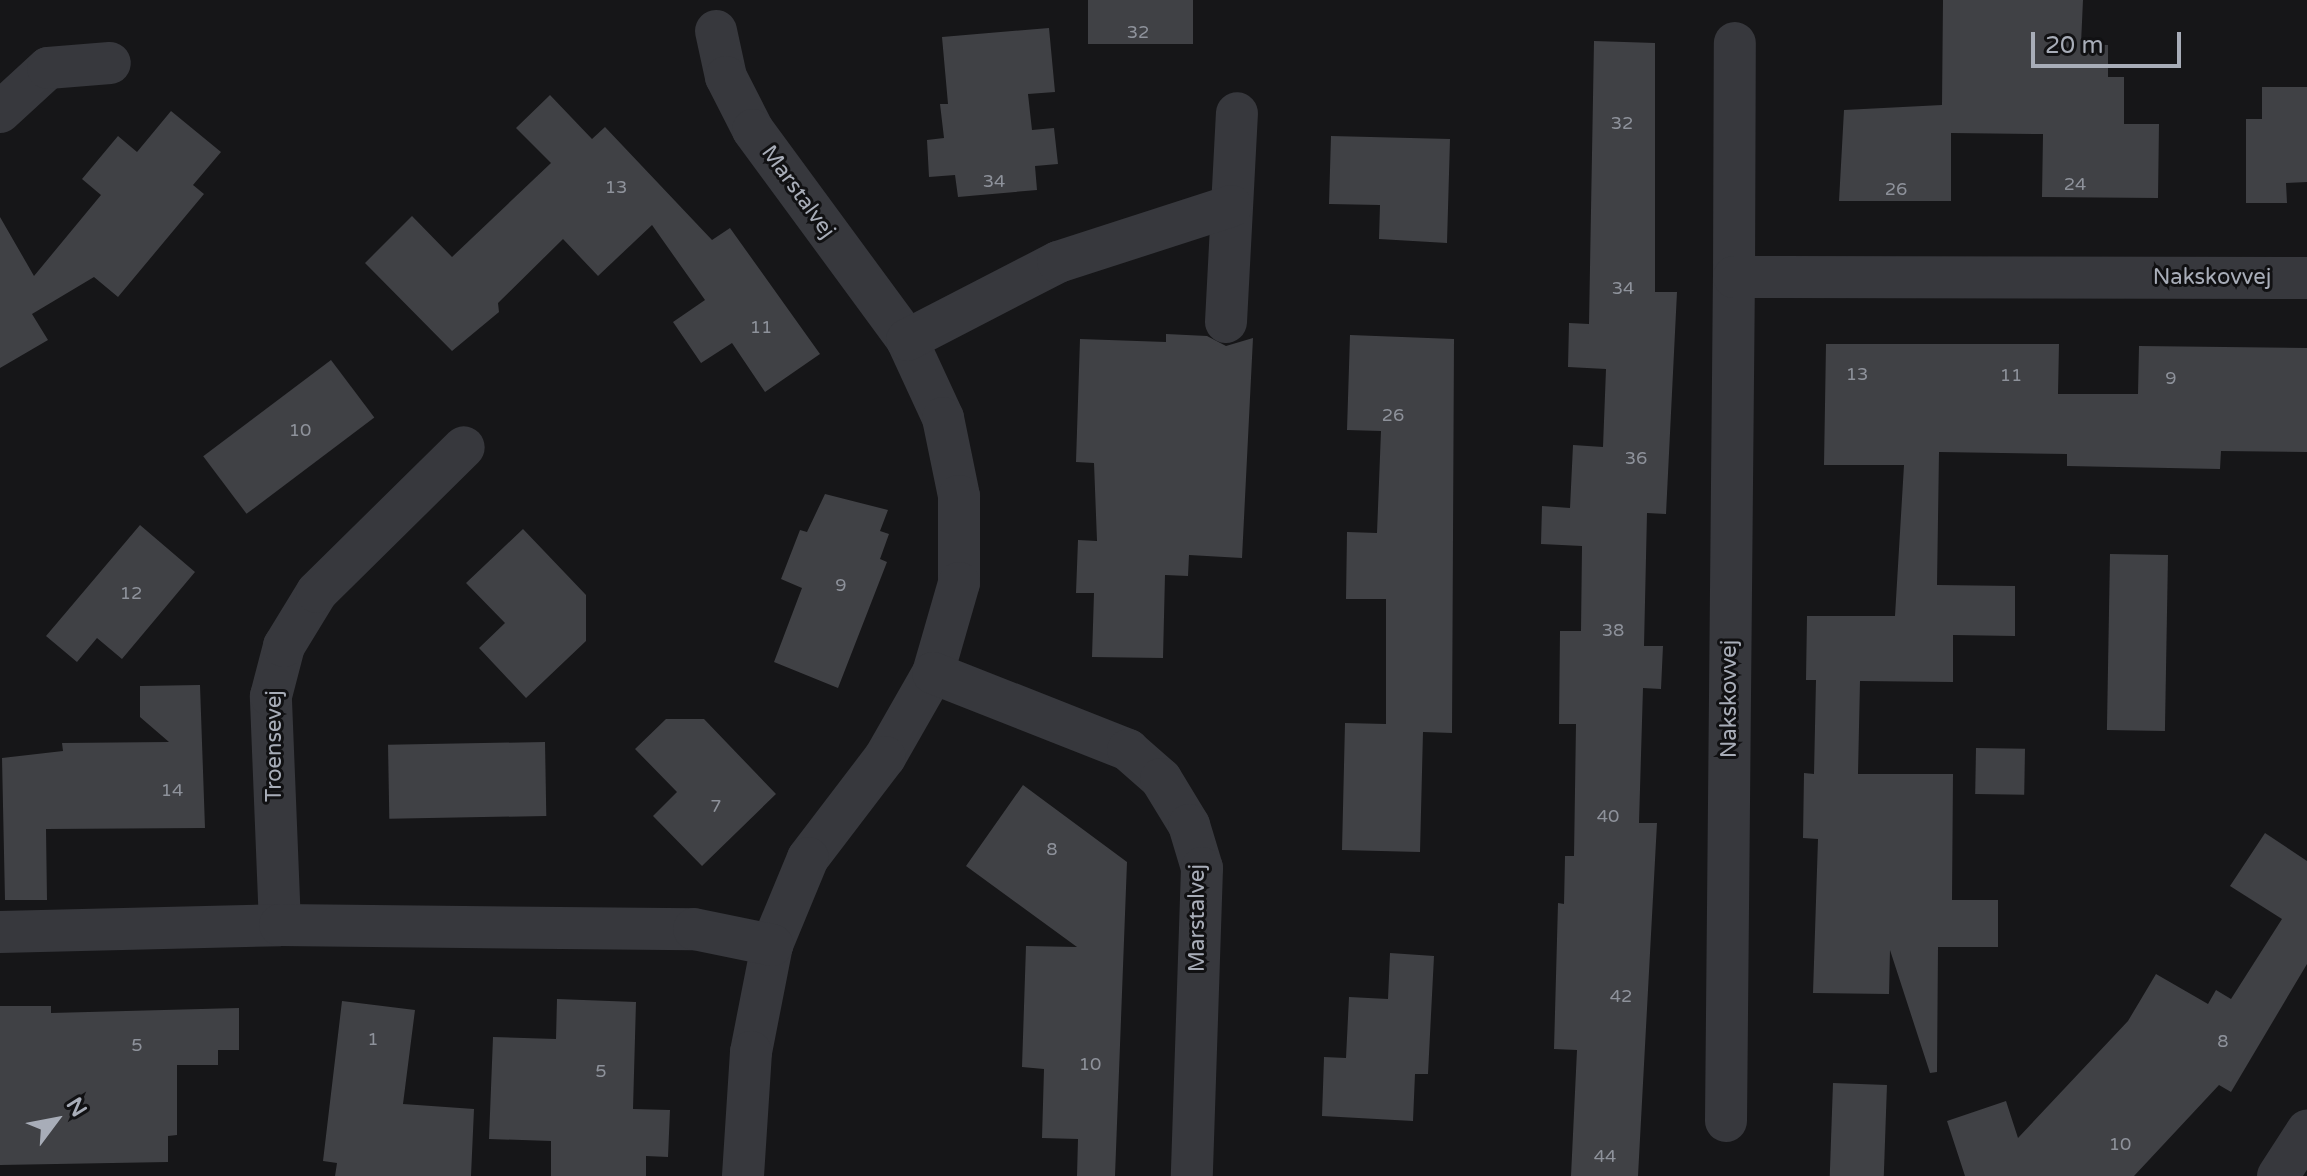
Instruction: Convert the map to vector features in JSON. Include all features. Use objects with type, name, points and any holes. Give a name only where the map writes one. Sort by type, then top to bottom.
[{"type":"street","name":"Marstalvej","points":[[716,31],[726,77],[753,130],[907,340],[943,418],[959,496],[959,583],[933,673],[885,757],[808,858],[772,945],[751,1052],[743,1176]]},
{"type":"street","name":"Nakskovvej","points":[[1726,1121],[1735,43]]},
{"type":"street","points":[[0,112],[48,68],[110,63]]},
{"type":"street","points":[[1226,322],[1237,113]]},
{"type":"street","points":[[907,340],[1058,262],[1231,206]]},
{"type":"street","name":"Nakskovvej","points":[[1734,277],[2307,278]]},
{"type":"street","name":"Troensevej","points":[[280,925],[271,696],[284,646],[317,592],[464,447]]},
{"type":"street","name":"Marstalvej","points":[[933,673],[1128,750],[1161,779],[1189,825],[1202,868],[1192,1176]]},
{"type":"street","points":[[0,932],[280,925],[694,929],[772,945]]},
{"type":"street","points":[[2278,1176],[2307,1131]]},
{"type":"building","points":[[1088,0],[1193,0],[1193,44],[1088,44]]},
{"type":"building","points":[[1943,0],[2083,0],[2081,44],[2108,45],[2108,77],[2124,77],[2124,124],[2159,124],[2158,198],[2042,197],[2043,134],[1951,133],[1951,201],[1839,201],[1844,110],[1942,105]]},
{"type":"building","points":[[1049,28],[1055,92],[1028,94],[1032,130],[1054,128],[1058,164],[1035,166],[1037,190],[958,197],[955,175],[929,177],[927,140],[944,138],[940,104],[948,104],[942,37]]},
{"type":"building","points":[[1594,41],[1655,43],[1655,292],[1677,292],[1666,514],[1647,513],[1644,646],[1663,646],[1661,689],[1643,688],[1639,823],[1657,823],[1638,1176],[1571,1176],[1577,1050],[1554,1049],[1558,903],[1564,904],[1565,856],[1574,856],[1576,724],[1559,724],[1560,631],[1581,631],[1582,546],[1541,544],[1542,506],[1570,508],[1573,445],[1603,447],[1606,369],[1568,367],[1569,323],[1589,324]]},
{"type":"building","points":[[2262,87],[2307,87],[2307,182],[2286,183],[2287,203],[2246,203],[2246,119],[2262,119]]},
{"type":"building","points":[[550,95],[592,139],[605,127],[712,240],[730,228],[820,354],[765,392],[732,343],[701,363],[673,322],[705,300],[652,225],[598,276],[563,239],[498,303],[499,312],[452,351],[365,263],[412,216],[452,257],[551,163],[516,128]]},
{"type":"building","points":[[171,111],[221,152],[193,185],[204,194],[118,297],[94,277],[32,314],[48,340],[0,368],[0,217],[34,276],[101,195],[82,179],[118,136],[137,152]]},
{"type":"building","points":[[1331,136],[1450,139],[1447,243],[1379,239],[1380,205],[1329,204]]},
{"type":"building","points":[[1166,334],[1207,336],[1226,346],[1253,338],[1242,558],[1189,555],[1188,576],[1165,575],[1163,658],[1092,657],[1094,593],[1076,593],[1078,540],[1097,541],[1094,463],[1076,462],[1080,339],[1166,342]]},
{"type":"building","points":[[1350,335],[1454,339],[1452,733],[1423,732],[1420,852],[1342,850],[1345,723],[1386,724],[1386,599],[1346,599],[1347,532],[1377,533],[1381,431],[1347,430]]},
{"type":"building","points":[[1826,344],[2059,344],[2058,394],[2138,394],[2139,346],[2307,348],[2307,452],[2221,451],[2220,469],[2067,466],[2067,454],[1939,452],[1937,585],[2015,586],[2015,636],[1953,635],[1953,682],[1860,681],[1858,774],[1953,774],[1952,900],[1998,900],[1998,947],[1938,947],[1937,1072],[1930,1073],[1890,950],[1889,994],[1813,993],[1818,839],[1803,838],[1804,773],[1814,774],[1816,680],[1806,680],[1807,616],[1895,616],[1904,465],[1824,465]]},
{"type":"building","points":[[331,360],[374,418],[247,514],[203,456]]},
{"type":"building","points":[[825,494],[888,510],[880,531],[889,534],[880,559],[887,562],[838,688],[774,662],[802,588],[781,579],[800,530],[807,532]]},
{"type":"building","points":[[140,525],[195,572],[122,659],[97,638],[77,662],[46,636]]},
{"type":"building","points":[[523,529],[586,595],[586,641],[526,698],[479,648],[505,623],[466,583]]},
{"type":"building","points":[[2110,554],[2168,555],[2165,731],[2107,730]]},
{"type":"building","points":[[200,685],[205,828],[46,829],[47,900],[5,900],[2,758],[63,751],[62,743],[169,742],[140,717],[140,686]]},
{"type":"building","points":[[666,719],[704,719],[776,794],[702,866],[653,816],[677,792],[635,749]]},
{"type":"building","points":[[545,742],[546,816],[389,819],[388,745]]},
{"type":"building","points":[[1976,748],[2025,749],[2024,795],[1975,794]]},
{"type":"building","points":[[1023,785],[1127,862],[1115,1176],[1077,1176],[1078,1139],[1042,1138],[1044,1069],[1022,1067],[1026,946],[1077,947],[966,866]]},
{"type":"building","points":[[2265,833],[2307,861],[2307,964],[2231,1092],[2219,1085],[2134,1176],[1965,1176],[1947,1121],[2006,1101],[2018,1138],[2128,1021],[2156,974],[2208,1004],[2216,990],[2231,999],[2282,919],[2230,886]]},
{"type":"building","points":[[1390,953],[1434,956],[1428,1074],[1415,1074],[1413,1121],[1322,1116],[1324,1057],[1346,1058],[1349,997],[1388,999]]},
{"type":"building","points":[[557,999],[636,1002],[633,1109],[670,1110],[668,1157],[646,1156],[646,1176],[551,1176],[551,1141],[489,1139],[493,1037],[556,1039]]},
{"type":"building","points":[[342,1001],[415,1010],[403,1104],[474,1109],[471,1176],[335,1176],[337,1163],[323,1161]]},
{"type":"building","points":[[0,1006],[51,1006],[51,1013],[239,1008],[239,1050],[218,1050],[218,1065],[177,1065],[177,1135],[168,1136],[168,1162],[0,1165]]},
{"type":"building","points":[[1833,1083],[1887,1085],[1884,1176],[1830,1176]]}]
